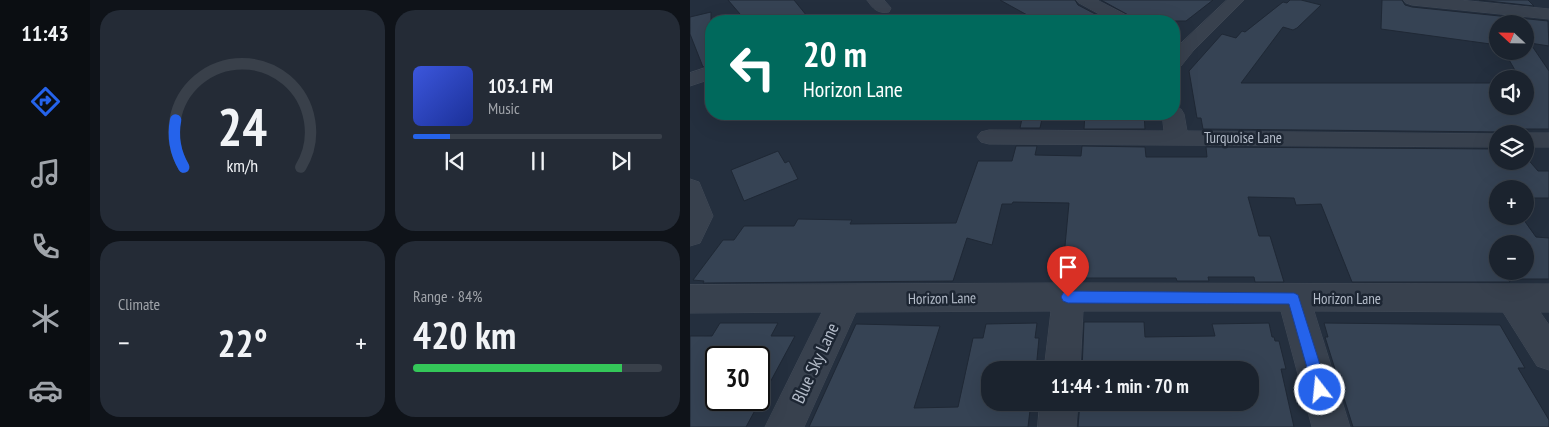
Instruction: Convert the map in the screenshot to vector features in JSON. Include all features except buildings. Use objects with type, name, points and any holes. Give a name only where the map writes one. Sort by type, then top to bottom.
[{"type":"street","points":[[1085,0],[1113,15]]},
{"type":"street","points":[[1180,44],[1236,0]]},
{"type":"street","points":[[1412,0],[1549,14]]},
{"type":"street","points":[[690,80],[705,74]]},
{"type":"street","points":[[1174,120],[1176,137]]},
{"type":"street","name":"Turquoise Lane","points":[[989,137],[1489,140]]},
{"type":"street","points":[[1534,140],[1549,140]]},
{"type":"street","points":[[690,188],[699,216],[690,235]]},
{"type":"street","points":[[1063,361],[1068,297]]},
{"type":"street","name":"Horizon Lane","points":[[690,299],[845,300],[1068,297],[1294,299],[1549,298]]},
{"type":"street","points":[[1512,298],[1549,354]]},
{"type":"street","points":[[1294,299],[1331,427]]},
{"type":"street","name":"Blue Sky Lane","points":[[784,427],[845,300]]},
{"type":"street","points":[[1057,427],[1058,411]]},
{"type":"route","points":[[1068,297],[1294,299],[1320,390]]}]
